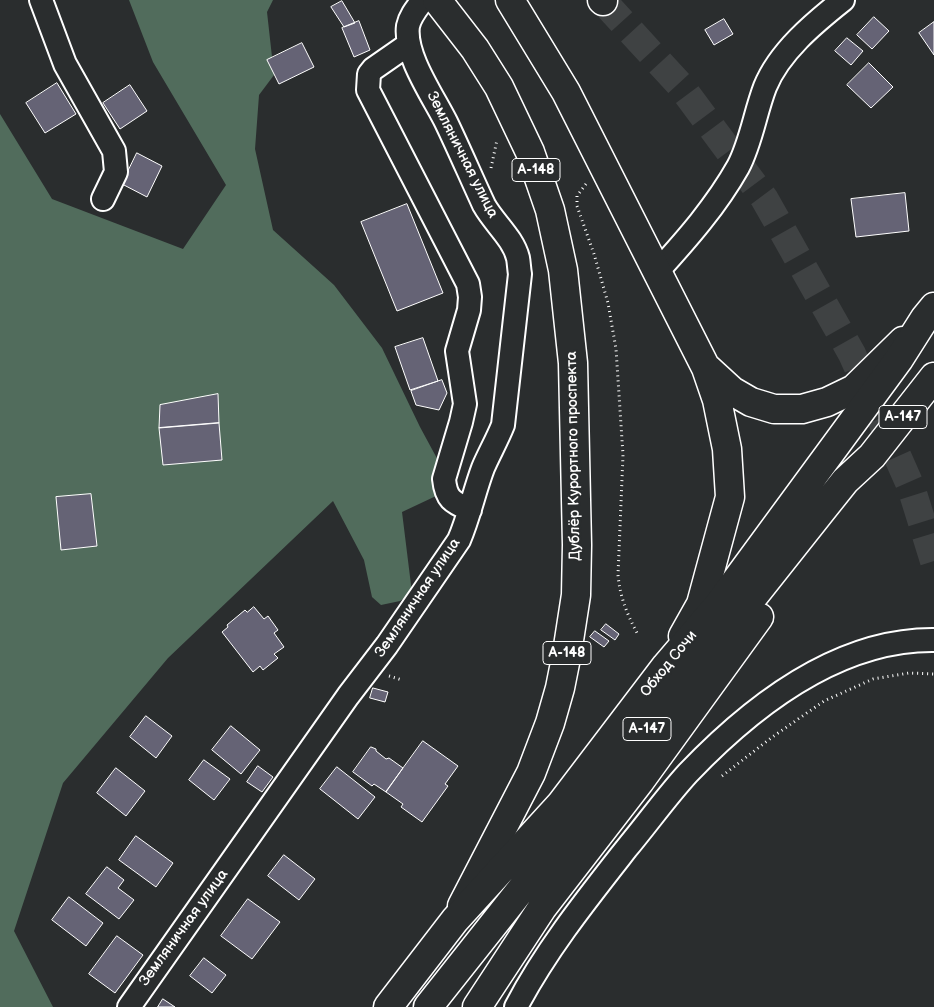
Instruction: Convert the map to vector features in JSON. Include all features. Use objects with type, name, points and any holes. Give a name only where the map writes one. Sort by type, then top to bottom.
[{"type":"main road","name":"Дублёр Курортного проспекта","points":[[437,0],[475,49],[499,87],[530,152],[550,210],[564,270],[573,363],[578,546],[576,595],[567,653],[550,723],[531,773],[455,920]]},
{"type":"main road","points":[[510,0],[566,92],[706,368]]},
{"type":"main road","name":"А-147","points":[[706,368],[732,391],[751,402],[774,409],[802,409],[827,402],[854,389],[929,313]]},
{"type":"main road","name":"Обход Сочи","points":[[388,1007],[455,920],[561,804],[666,666],[719,604],[899,359],[929,313]]},
{"type":"main road","name":"А-147","points":[[666,666],[701,604],[730,498],[727,449],[717,400],[706,368]]},
{"type":"main road","name":"А-147","points":[[428,1007],[820,512],[845,481],[872,456],[934,377]]},
{"type":"main road","name":"А-147","points":[[477,1007],[542,908],[640,781],[718,672],[832,520],[864,472],[872,456]]},
{"type":"street","points":[[41,0],[65,64],[114,151],[116,172],[103,198]]},
{"type":"street","name":"Земляничная улица","points":[[129,1007],[459,540],[483,468],[495,445],[502,425],[520,274],[518,258],[512,244],[484,205],[445,120],[415,61],[409,44],[408,27],[411,16],[423,0]]},
{"type":"street","points":[[656,272],[699,225],[730,180],[747,144],[765,85],[778,63],[819,19],[843,0]]},
{"type":"street","points":[[409,44],[373,69],[369,74],[368,90],[468,284],[469,310],[458,350],[465,404],[462,422],[444,479],[449,498],[453,503],[470,510]]},
{"type":"street","points":[[516,1007],[551,948],[589,895],[687,774],[736,726],[768,701],[825,667],[847,657],[879,647],[908,641],[934,640]]},
{"type":"path","points":[[491,170],[497,140]]},
{"type":"path","points":[[722,776],[771,738],[824,701],[872,679],[909,673],[934,674]]},
{"type":"green space","points":[[129,0],[273,0],[267,12],[274,75],[259,95],[255,149],[273,230],[334,285],[382,348],[420,427],[453,488],[402,512],[412,593],[400,601],[381,605],[372,597],[364,560],[333,501],[168,658],[63,783],[14,931],[53,1007],[0,1007],[0,114],[52,199],[183,249],[226,185],[153,62]]},
{"type":"building","points":[[342,1],[355,23],[344,27],[331,7]]},
{"type":"building","points":[[874,17],[889,31],[872,49],[857,35]]},
{"type":"building","points":[[724,19],[733,34],[714,45],[705,30]]},
{"type":"building","points":[[359,21],[370,50],[354,57],[342,28]]},
{"type":"building","points":[[934,22],[934,55],[919,33]]},
{"type":"building","points":[[847,38],[863,51],[851,65],[835,51]]},
{"type":"building","points":[[302,43],[314,67],[279,84],[267,60]]},
{"type":"building","points":[[869,63],[893,87],[871,108],[847,85]]},
{"type":"building","points":[[57,83],[76,114],[45,133],[26,103]]},
{"type":"building","points":[[130,85],[147,111],[120,129],[103,103]]},
{"type":"building","points":[[137,153],[162,166],[147,197],[122,184]]},
{"type":"building","points":[[905,193],[909,231],[856,237],[851,199]]},
{"type":"building","points":[[407,204],[443,293],[397,311],[361,222]]},
{"type":"building","points":[[423,338],[438,381],[410,390],[395,347]]},
{"type":"building","points":[[442,380],[447,393],[439,410],[416,405],[411,391]]},
{"type":"building","points":[[218,394],[219,423],[159,428],[160,405]]},
{"type":"building","points":[[219,423],[222,460],[163,465],[159,428]]},
{"type":"building","points":[[91,494],[97,546],[61,550],[56,497]]},
{"type":"building","points":[[254,607],[264,619],[268,616],[278,630],[274,633],[284,647],[274,654],[278,658],[263,670],[260,666],[253,672],[222,632],[228,627],[227,625],[245,610],[247,612]]},
{"type":"building","points":[[606,624],[619,634],[615,640],[601,630]]},
{"type":"building","points":[[595,631],[609,641],[604,647],[590,637]]},
{"type":"building","points":[[373,688],[388,692],[385,702],[370,698]]},
{"type":"building","points":[[146,716],[172,736],[156,758],[130,737]]},
{"type":"building","points":[[231,726],[260,750],[241,774],[212,750]]},
{"type":"building","points":[[423,741],[458,766],[445,784],[448,786],[422,822],[401,807],[403,804],[386,792]]},
{"type":"building","points":[[371,747],[376,749],[386,759],[389,758],[403,768],[386,792],[374,784],[372,786],[353,772]]},
{"type":"building","points":[[204,760],[230,779],[214,800],[189,780]]},
{"type":"building","points":[[258,766],[273,777],[262,792],[247,782]]},
{"type":"building","points":[[337,767],[375,797],[358,819],[320,789]]},
{"type":"building","points":[[116,768],[145,791],[126,816],[97,793]]},
{"type":"building","points":[[136,836],[173,863],[156,887],[119,860]]},
{"type":"building","points":[[284,855],[315,879],[299,900],[268,876]]},
{"type":"building","points":[[107,867],[124,880],[118,888],[134,900],[119,919],[86,894]]},
{"type":"building","points":[[69,897],[103,923],[86,946],[52,920]]},
{"type":"building","points":[[248,899],[280,922],[252,959],[221,936]]},
{"type":"building","points":[[117,936],[143,955],[115,993],[89,974]]},
{"type":"building","points":[[204,958],[226,975],[212,993],[190,976]]},
{"type":"building","points":[[163,999],[175,1007],[158,1007]]},
{"type":"tunnel","points":[[603,1],[680,85],[764,198],[852,354],[911,487],[934,561]]}]
